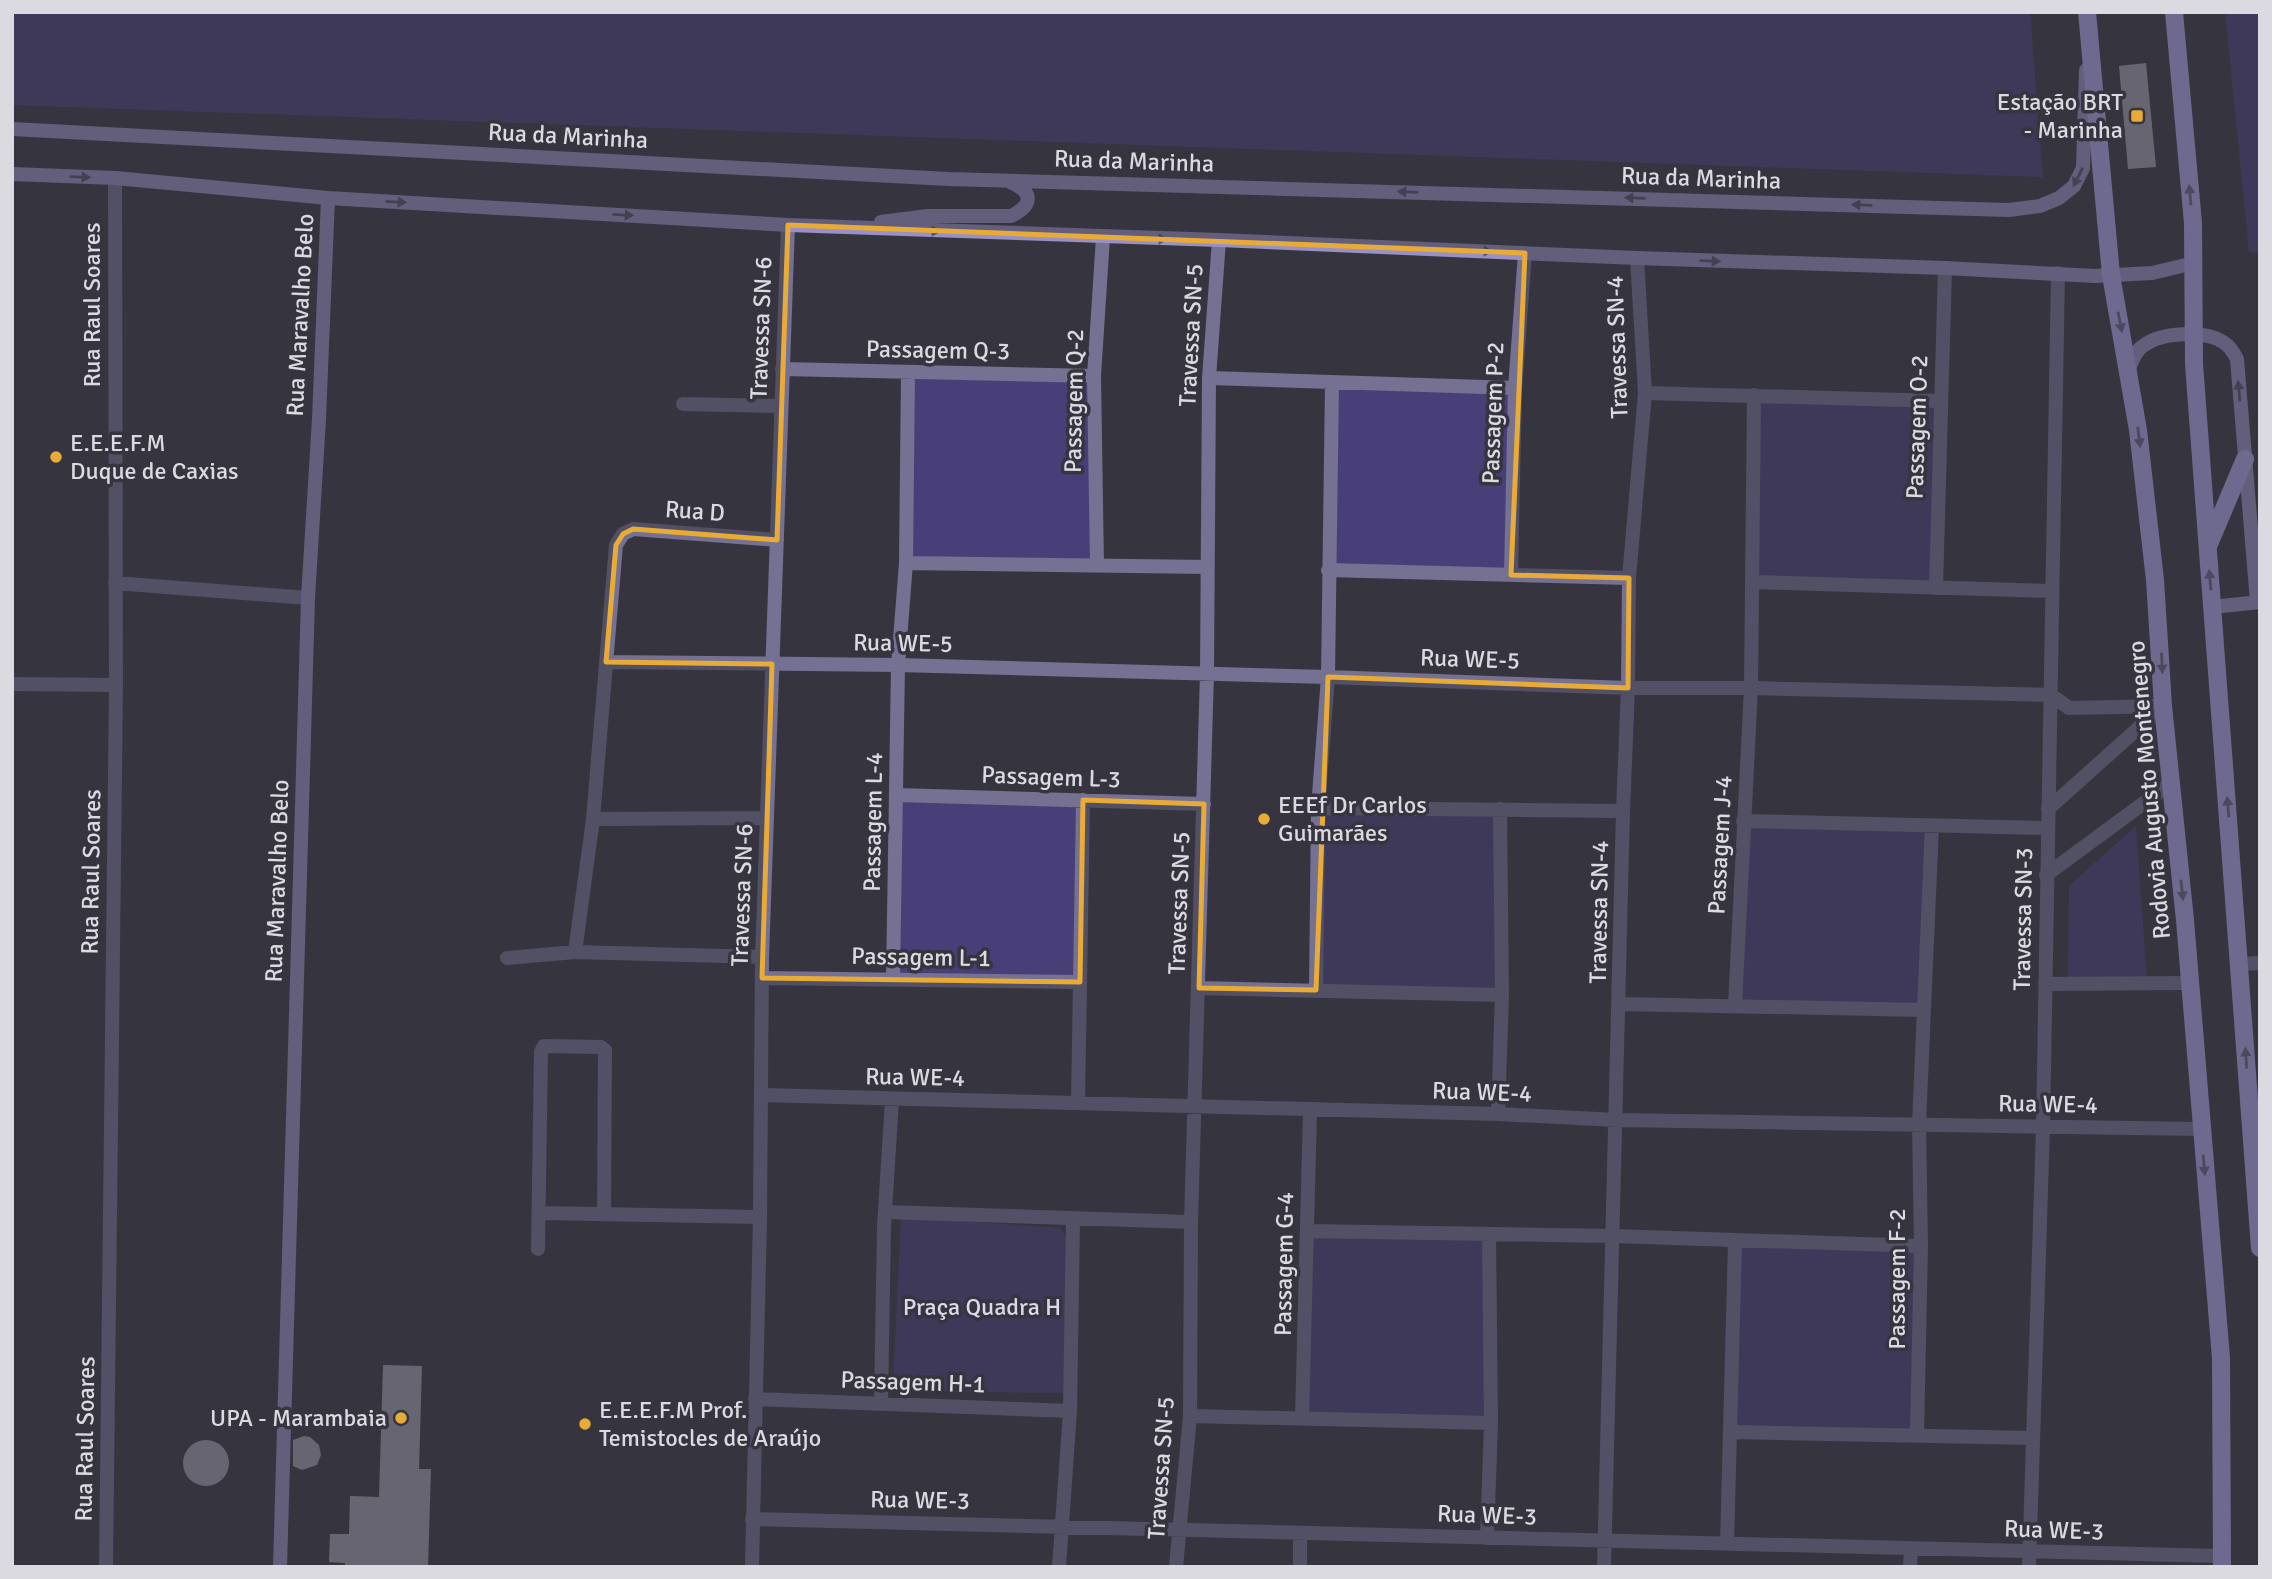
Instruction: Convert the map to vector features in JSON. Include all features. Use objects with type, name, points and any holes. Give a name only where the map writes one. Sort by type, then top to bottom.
[{"type":"main road","name":"Rua da Marinha","points":[[12,131],[58,131],[1005,180],[2009,210],[2040,206],[2059,198],[2074,186],[2083,168],[2087,12]]},
{"type":"main road","name":"Rodovia Augusto Montenegro","points":[[2087,12],[2111,275],[2129,369],[2155,580],[2163,706],[2190,984],[2221,1358],[2221,1561]]},
{"type":"main road","points":[[2174,12],[2193,223],[2193,335],[2260,1248]]},
{"type":"main road","points":[[12,174],[115,178],[328,198],[788,225],[2111,275],[2152,273],[2194,263]]},
{"type":"main road","points":[[838,227],[929,216],[1011,216],[1022,211],[1028,201],[1027,192],[1023,187],[1005,180]]},
{"type":"main road","name":"Rua Maravalho Belo","points":[[280,1567],[307,598],[318,433],[328,198]]},
{"type":"main road","points":[[2129,369],[2135,354],[2143,345],[2157,339],[2193,335],[2203,335],[2223,342],[2237,359],[2245,459],[2254,509],[2258,602],[2212,607]]},
{"type":"main road","points":[[2207,548],[2245,459]]},
{"type":"street","name":"Rua Raul Soares","points":[[106,1567],[116,685],[115,178]]},
{"type":"street","name":"Travessa SN-6","points":[[752,1567],[760,1217],[762,957],[788,225]]},
{"type":"street","name":"Passagem Q-2","points":[[1097,565],[1094,376],[1103,237]]},
{"type":"street","name":"Travessa SN-5","points":[[1176,1567],[1190,1416],[1191,1222],[1207,673],[1209,378],[1219,240]]},
{"type":"street","name":"Passagem P-2","points":[[1511,575],[1515,388],[1525,253]]},
{"type":"street","name":"Travessa SN-4","points":[[1604,1567],[1629,578],[1645,393],[1637,258]]},
{"type":"street","name":"Passagem O-2","points":[[1936,588],[1945,268]]},
{"type":"street","name":"Travessa SN-3","points":[[2029,1560],[2043,1127],[2058,273]]},
{"type":"street","name":"Passagem Q-3","points":[[782,369],[1094,376]]},
{"type":"street","name":"Passagem L-4","points":[[893,979],[898,665],[906,563],[908,373]]},
{"type":"street","points":[[1209,378],[1515,388]]},
{"type":"street","points":[[1316,990],[1318,808],[1328,677],[1332,383]]},
{"type":"street","points":[[1645,393],[1940,401]]},
{"type":"street","name":"Passagem J-4","points":[[1735,1006],[1751,688],[1754,396]]},
{"type":"street","points":[[683,404],[780,406]]},
{"type":"street","name":"Rua D","points":[[606,662],[616,545],[623,534],[633,529],[777,540]]},
{"type":"street","points":[[906,563],[1208,567]]},
{"type":"street","points":[[1328,570],[1629,578]]},
{"type":"street","points":[[1752,582],[2052,591]]},
{"type":"street","points":[[115,583],[307,598]]},
{"type":"street","points":[[575,953],[593,818],[606,662]]},
{"type":"street","name":"Rua WE-5","points":[[606,662],[898,665],[1628,688],[2051,695],[2069,708],[2163,706]]},
{"type":"street","points":[[12,684],[116,685]]},
{"type":"street","points":[[2048,809],[2163,706]]},
{"type":"street","points":[[2046,875],[2171,783]]},
{"type":"street","name":"Passagem L-3","points":[[896,795],[1204,804]]},
{"type":"street","points":[[1078,1103],[1083,800]]},
{"type":"street","points":[[1318,808],[1623,811]]},
{"type":"street","points":[[1498,1114],[1502,995],[1500,809]]},
{"type":"street","points":[[593,818],[766,818]]},
{"type":"street","points":[[1743,821],[2047,828]]},
{"type":"street","name":"Passagem F-2","points":[[1917,1435],[1921,1246],[1919,1124],[1932,825]]},
{"type":"street","points":[[507,958],[575,953],[762,957]]},
{"type":"street","points":[[2240,964],[2260,963]]},
{"type":"street","name":"Passagem L-1","points":[[762,978],[1080,982]]},
{"type":"street","points":[[2045,984],[2190,984]]},
{"type":"street","points":[[1199,988],[1502,995]]},
{"type":"street","points":[[1620,1004],[1924,1010]]},
{"type":"street","points":[[538,1249],[541,1052],[544,1046],[601,1047],[605,1050],[604,1213]]},
{"type":"street","name":"Rua WE-4","points":[[761,1096],[1498,1114],[1617,1120],[2200,1129]]},
{"type":"street","points":[[881,1403],[885,1212],[892,1100]]},
{"type":"street","name":"Passagem G-4","points":[[1302,1418],[1310,1111]]},
{"type":"street","points":[[885,1212],[1191,1222]]},
{"type":"street","points":[[540,1213],[760,1217]]},
{"type":"street","points":[[1059,1567],[1070,1411],[1073,1220]]},
{"type":"street","points":[[1307,1231],[1613,1236],[1921,1246]]},
{"type":"street","points":[[1487,1538],[1491,1423],[1489,1234]]},
{"type":"street","points":[[1727,1544],[1735,1242]]},
{"type":"street","name":"Passagem H-1","points":[[755,1399],[1070,1411]]},
{"type":"street","points":[[1190,1416],[1491,1423]]},
{"type":"street","points":[[1732,1432],[2034,1438]]},
{"type":"street","name":"Rua WE-3","points":[[752,1519],[1911,1549],[2029,1560],[2221,1561]]},
{"type":"street","points":[[1300,1533],[1300,1567]]},
{"type":"street","points":[[1910,1567],[1911,1549]]},
{"type":"highlighted area","points":[[788,225],[1525,253],[1511,575],[1629,578],[1628,688],[1328,677],[1316,990],[1199,988],[1204,804],[1083,800],[1080,982],[762,978],[772,664],[606,662],[616,545],[623,534],[633,529],[777,540]]},
{"type":"green space","points":[[12,12],[2030,12],[2043,177],[12,105]]},
{"type":"green space","points":[[2225,12],[2260,12],[2260,253],[2249,252]]},
{"type":"green space","points":[[908,373],[1094,376],[1097,565],[906,563]]},
{"type":"green space","points":[[1332,383],[1515,388],[1511,575],[1328,570]]},
{"type":"green space","points":[[1754,395],[1940,401],[1936,588],[1752,582]]},
{"type":"green space","points":[[896,795],[1083,800],[1080,982],[893,979]]},
{"type":"green space","points":[[1318,808],[1500,809],[1502,995],[1316,990]]},
{"type":"green space","points":[[1743,821],[1932,826],[1924,1010],[1735,1005]]},
{"type":"green space","points":[[2136,826],[2147,979],[2068,981],[2069,886]]},
{"type":"green space","name":"Praça Quadra H","points":[[901,1217],[1060,1228],[1069,1241],[1065,1393],[897,1391],[893,1385]]},
{"type":"green space","points":[[1307,1231],[1489,1234],[1491,1423],[1302,1418]]},
{"type":"green space","points":[[1735,1242],[1921,1246],[1917,1435],[1732,1432]]},
{"type":"building","name":"Estação BRT - Marinha","points":[[2146,63],[2156,167],[2128,169],[2119,66]]},
{"type":"building","name":"UPA - Marambaia","points":[[383,1365],[422,1366],[419,1469],[431,1469],[428,1567],[345,1567],[345,1563],[329,1562],[330,1534],[349,1534],[350,1496],[379,1497]]},
{"type":"building","points":[[310,1437],[319,1445],[321,1455],[317,1465],[302,1470],[293,1466],[293,1440]]},
{"type":"building","points":[[206,1440],[222,1447],[229,1463],[222,1479],[206,1486],[190,1479],[183,1463],[190,1447]]},
{"type":"place","name":"Estação BRT - Marinha","points":[[2137,116]]},
{"type":"place","name":"E.E.E.F.M Duque de Caxias","points":[[56,457]]},
{"type":"place","name":"EEEf Dr Carlos Guimarães","points":[[1264,819]]},
{"type":"place","name":"UPA - Marambaia","points":[[401,1418]]},
{"type":"place","name":"E.E.E.F.M Prof. Temistocles de Araújo","points":[[585,1424]]}]
